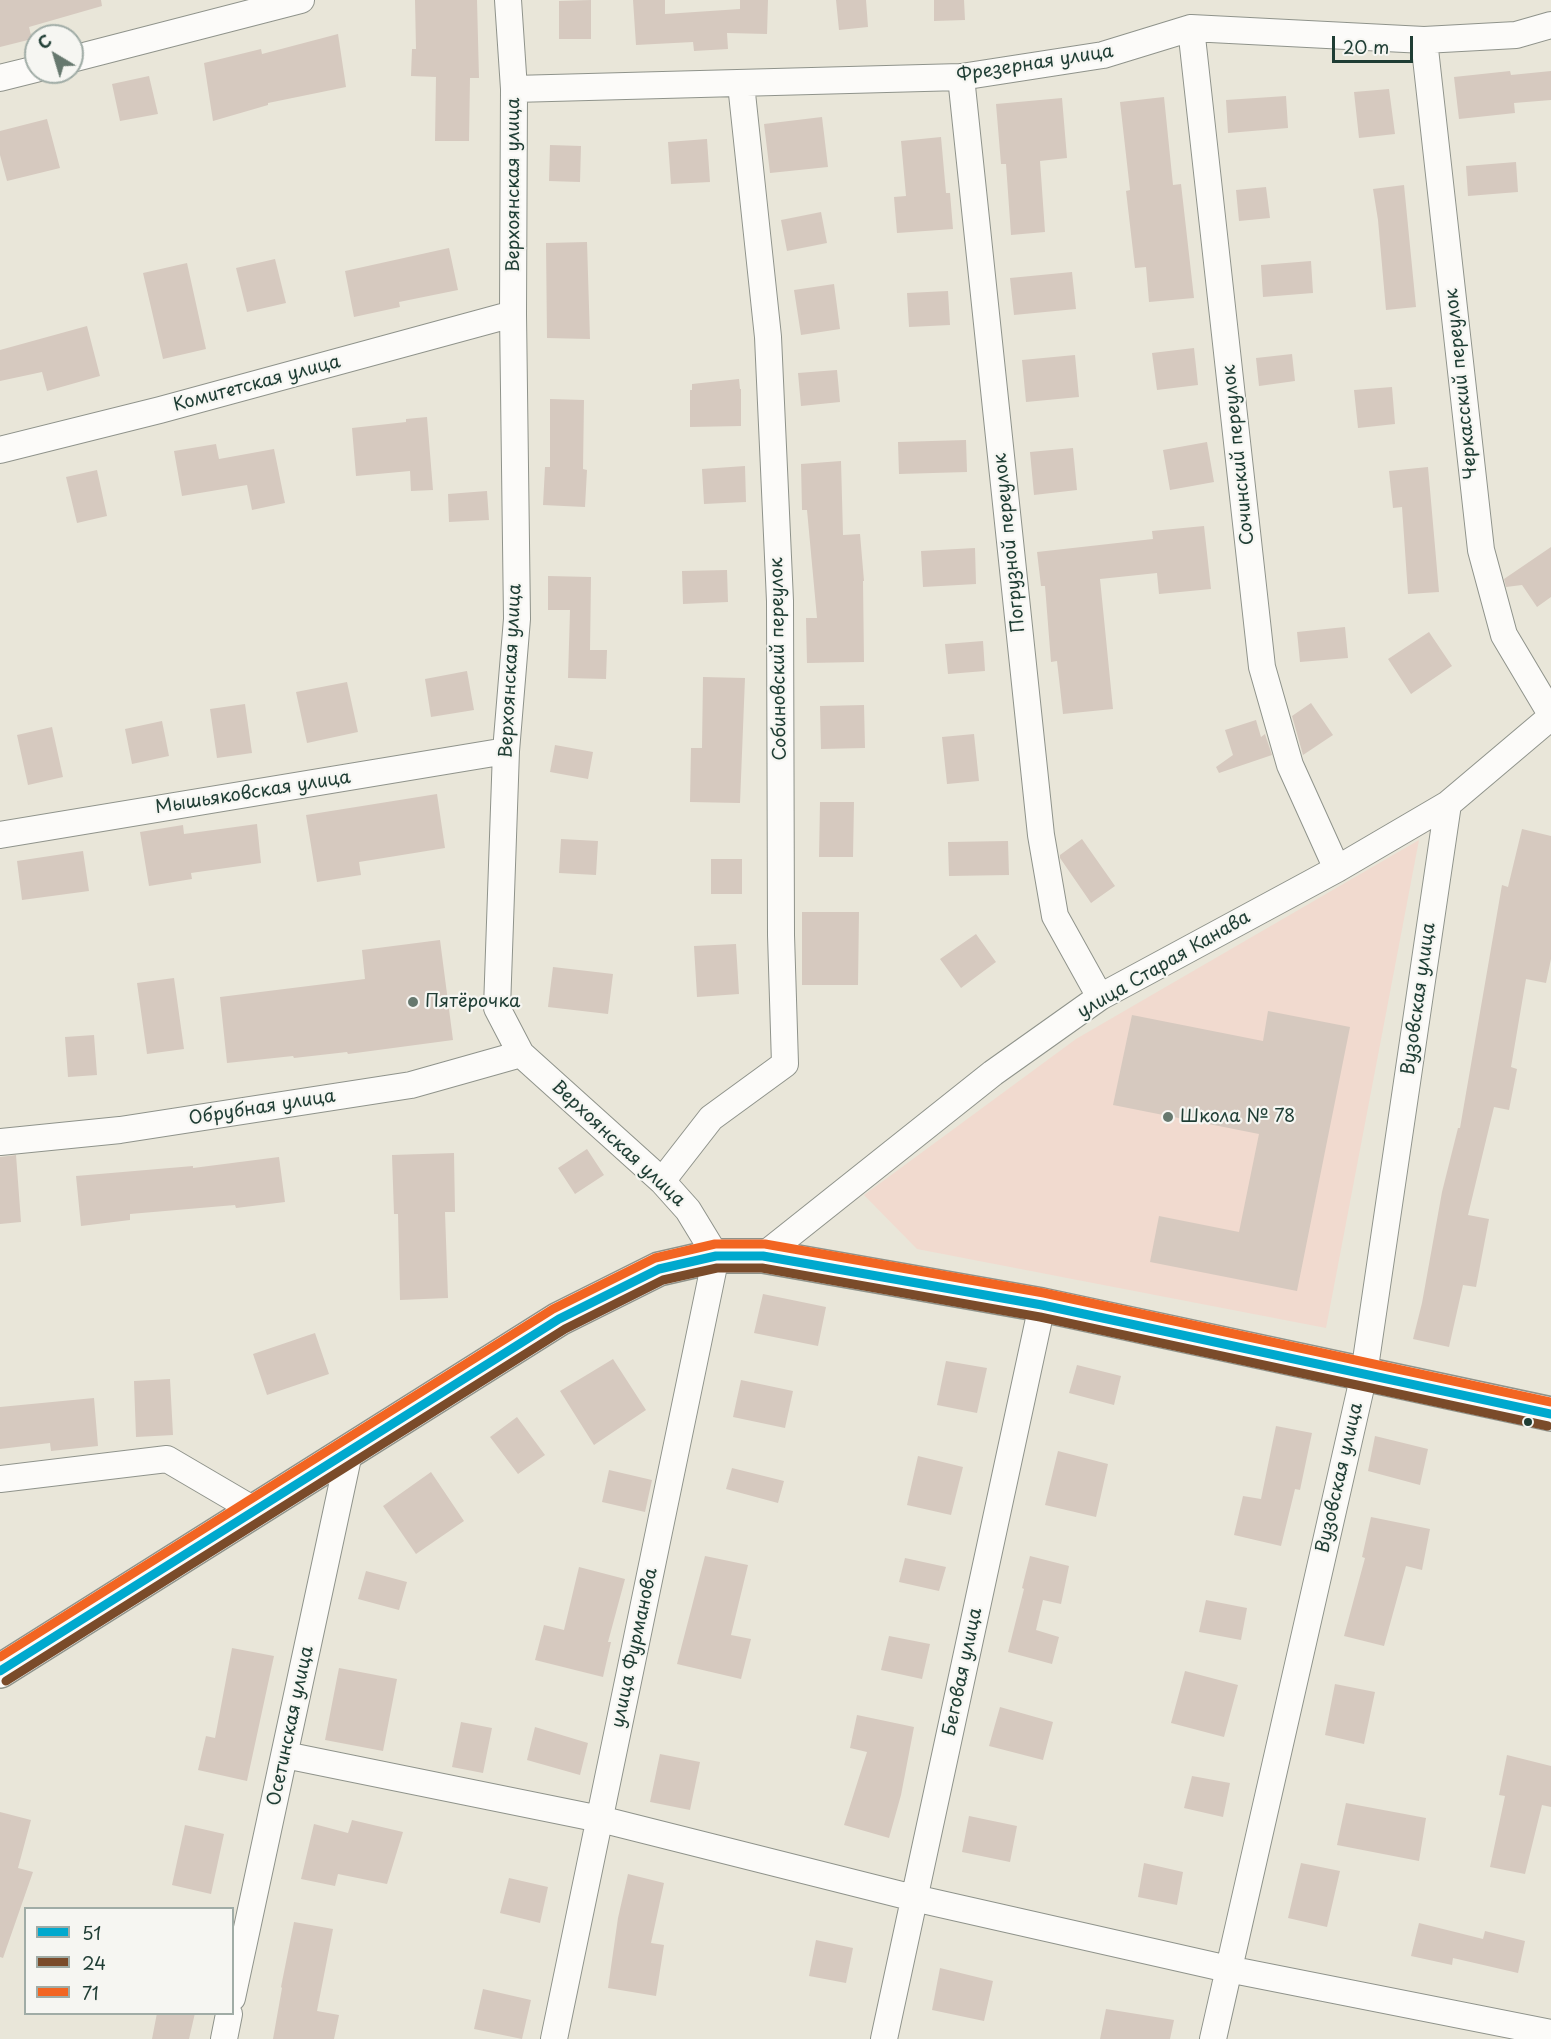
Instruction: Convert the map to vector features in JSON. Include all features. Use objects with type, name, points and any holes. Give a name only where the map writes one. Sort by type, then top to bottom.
[{"type":"street","points":[[84,56],[301,0]]},
{"type":"street","name":"Верхоянская улица","points":[[508,0],[514,89],[513,314],[517,619],[506,751],[497,1008],[521,1054],[662,1181],[688,1210],[716,1256]]},
{"type":"street","name":"Фрезерная улица","points":[[514,89],[961,77],[1103,55],[1191,28],[1424,40],[1516,35],[1551,24]]},
{"type":"street","name":"Сочинский переулок","points":[[1191,28],[1262,667],[1290,765],[1337,869]]},
{"type":"street","name":"Черкасский переулок","points":[[1424,40],[1481,550],[1504,635],[1551,716]]},
{"type":"street","points":[[0,78],[24,72]]},
{"type":"street","name":"Погрузной переулок","points":[[961,77],[1041,835],[1055,916],[1100,997]]},
{"type":"street","name":"Собиновский переулок","points":[[662,1181],[711,1118],[785,1064],[780,935],[779,577],[768,337],[741,84]]},
{"type":"street","name":"Комитетская улица","points":[[0,450],[160,410],[513,314]]},
{"type":"street","name":"улица Старая Канава","points":[[763,1257],[993,1073],[1100,997],[1337,869],[1448,804],[1551,716]]},
{"type":"street","name":"Мышьяковская улица","points":[[0,836],[506,751]]},
{"type":"street","name":"Вузовская улица","points":[[1213,2039],[1364,1374],[1448,804]]},
{"type":"street","name":"Обрубная улица","points":[[0,1142],[120,1130],[411,1085],[521,1054]]},
{"type":"street","points":[[0,1671],[559,1319],[659,1269],[716,1256],[763,1257],[1042,1305],[1551,1414]]},
{"type":"street","name":"улица Фурманова","points":[[554,2039],[716,1256]]},
{"type":"street","name":"Беговая улица","points":[[884,2039],[1042,1305]]},
{"type":"street","name":"Осетинская улица","points":[[234,1989],[349,1453]]},
{"type":"street","points":[[0,1479],[167,1460],[254,1510]]},
{"type":"street","points":[[285,1755],[600,1819],[914,1898],[1228,1969],[1551,2033]]},
{"type":"street","points":[[224,2039],[229,2015]]},
{"type":"shaded area","name":"Школа № 78","points":[[1419,840],[1326,1328],[917,1249],[864,1195],[1076,1039]]},
{"type":"building","points":[[0,0],[101,0],[102,6],[39,24],[24,24],[24,41],[0,47]]},
{"type":"building","points":[[415,0],[477,0],[479,78],[470,78],[469,141],[435,141],[436,77],[411,76],[412,49],[416,49]]},
{"type":"building","points":[[591,0],[591,39],[559,39],[559,1]]},
{"type":"building","points":[[633,0],[665,0],[665,14],[740,9],[740,0],[768,0],[767,34],[727,33],[728,49],[694,51],[693,42],[636,45]]},
{"type":"building","points":[[836,0],[866,0],[868,27],[839,30]]},
{"type":"building","points":[[934,0],[964,0],[965,20],[934,21]]},
{"type":"building","points":[[338,34],[346,87],[268,103],[268,105],[213,121],[204,63],[261,49],[262,54]]},
{"type":"building","points":[[1510,71],[1511,75],[1551,71],[1551,100],[1514,103],[1515,113],[1459,119],[1454,77]]},
{"type":"building","points":[[149,76],[158,114],[120,121],[112,84]]},
{"type":"building","points":[[1389,89],[1395,134],[1359,138],[1354,92]]},
{"type":"building","points":[[1286,96],[1288,128],[1228,133],[1226,100]]},
{"type":"building","points":[[1164,97],[1173,185],[1181,184],[1194,298],[1149,302],[1146,267],[1135,268],[1126,191],[1130,190],[1120,102]]},
{"type":"building","points":[[1062,98],[1067,158],[1040,161],[1045,232],[1011,235],[1006,164],[1001,164],[996,104]]},
{"type":"building","points":[[822,117],[828,167],[770,173],[764,124]]},
{"type":"building","points":[[47,119],[60,168],[7,181],[0,155],[0,131]]},
{"type":"building","points":[[941,137],[946,193],[950,193],[953,229],[897,233],[894,197],[906,196],[901,141]]},
{"type":"building","points":[[707,139],[710,182],[671,184],[668,142]]},
{"type":"building","points":[[550,145],[581,146],[580,182],[549,181]]},
{"type":"building","points":[[1516,162],[1518,192],[1468,196],[1466,166]]},
{"type":"building","points":[[1404,185],[1416,307],[1386,310],[1373,189]]},
{"type":"building","points":[[1266,187],[1270,218],[1239,221],[1236,190]]},
{"type":"building","points":[[821,212],[827,243],[787,251],[781,220]]},
{"type":"building","points":[[587,242],[590,339],[547,338],[546,243]]},
{"type":"building","points":[[449,248],[458,290],[399,302],[400,307],[354,317],[345,271]]},
{"type":"building","points":[[275,259],[286,303],[247,312],[236,268]]},
{"type":"building","points":[[1311,261],[1313,293],[1263,297],[1261,265]]},
{"type":"building","points":[[187,263],[206,349],[163,359],[143,273]]},
{"type":"building","points":[[1072,272],[1076,309],[1014,315],[1010,278]]},
{"type":"building","points":[[834,284],[840,329],[801,335],[794,290]]},
{"type":"building","points":[[948,291],[950,325],[909,327],[907,293]]},
{"type":"building","points":[[87,326],[100,376],[47,391],[42,372],[0,381],[0,350]]},
{"type":"building","points":[[1194,348],[1198,385],[1157,390],[1152,353]]},
{"type":"building","points":[[1292,354],[1295,381],[1259,386],[1256,358]]},
{"type":"building","points":[[1075,355],[1079,397],[1026,402],[1022,360]]},
{"type":"building","points":[[837,370],[840,402],[801,406],[798,373]]},
{"type":"building","points":[[739,379],[741,426],[690,427],[692,384]]},
{"type":"building","points":[[1392,387],[1395,424],[1358,428],[1354,390]]},
{"type":"building","points":[[550,399],[584,400],[583,469],[587,470],[585,507],[543,505],[545,467],[550,467]]},
{"type":"building","points":[[427,417],[433,490],[411,491],[410,471],[356,476],[352,428],[406,422],[406,419]]},
{"type":"building","points":[[966,440],[967,472],[899,474],[898,442]]},
{"type":"building","points":[[1207,442],[1214,482],[1170,490],[1163,450]]},
{"type":"building","points":[[216,444],[219,459],[274,449],[285,503],[252,510],[247,485],[182,496],[174,451]]},
{"type":"building","points":[[1073,448],[1077,490],[1034,495],[1030,452]]},
{"type":"building","points":[[841,461],[843,535],[860,534],[864,581],[864,662],[807,663],[806,618],[817,618],[807,510],[802,510],[801,464]]},
{"type":"building","points":[[745,466],[746,502],[704,504],[702,469]]},
{"type":"building","points":[[1428,467],[1439,592],[1408,594],[1402,507],[1393,508],[1389,471]]},
{"type":"building","points":[[97,470],[107,516],[77,523],[66,477]]},
{"type":"building","points":[[487,491],[489,520],[449,522],[448,494]]},
{"type":"building","points":[[1204,526],[1211,589],[1159,594],[1157,573],[1100,579],[1113,709],[1063,714],[1057,661],[1051,662],[1045,586],[1041,586],[1037,552],[1153,539],[1152,531]]},
{"type":"building","points":[[1551,547],[1551,597],[1537,607],[1522,585],[1506,587],[1504,579]]},
{"type":"building","points":[[975,548],[976,584],[923,587],[921,551]]},
{"type":"building","points":[[727,570],[728,602],[683,604],[682,571]]},
{"type":"building","points":[[548,576],[591,577],[590,650],[607,650],[606,679],[568,678],[570,610],[548,610]]},
{"type":"building","points":[[1345,627],[1348,658],[1300,662],[1297,632]]},
{"type":"building","points":[[1429,632],[1452,666],[1411,694],[1388,659]]},
{"type":"building","points":[[983,641],[985,671],[948,674],[945,644]]},
{"type":"building","points":[[467,671],[474,710],[431,717],[425,679]]},
{"type":"building","points":[[703,677],[745,678],[740,803],[690,802],[691,748],[702,748]]},
{"type":"building","points":[[347,682],[358,732],[307,743],[296,692]]},
{"type":"building","points":[[1311,703],[1333,735],[1303,755],[1292,716]]},
{"type":"building","points":[[245,704],[252,753],[217,758],[210,709]]},
{"type":"building","points":[[864,705],[865,748],[821,749],[820,706]]},
{"type":"building","points":[[1256,720],[1261,737],[1265,734],[1272,755],[1219,773],[1216,767],[1233,755],[1225,730]]},
{"type":"building","points":[[162,721],[169,756],[132,764],[125,729]]},
{"type":"building","points":[[52,727],[63,777],[28,785],[17,735]]},
{"type":"building","points":[[974,734],[979,781],[947,784],[942,737]]},
{"type":"building","points":[[555,745],[593,752],[588,779],[550,772]]},
{"type":"building","points":[[437,794],[445,848],[359,862],[361,875],[317,882],[306,815]]},
{"type":"building","points":[[820,802],[854,802],[853,857],[819,857]]},
{"type":"building","points":[[257,824],[261,863],[191,873],[192,879],[149,886],[140,832],[183,825],[184,834]]},
{"type":"building","points":[[1522,829],[1551,836],[1551,959],[1546,983],[1526,979],[1511,1067],[1517,1069],[1509,1110],[1494,1107],[1468,1215],[1489,1219],[1476,1287],[1463,1285],[1449,1347],[1413,1339],[1422,1303],[1442,1192],[1458,1128],[1460,1128],[1502,885],[1508,887]]},
{"type":"building","points":[[561,839],[598,841],[596,875],[559,873]]},
{"type":"building","points":[[1082,839],[1115,886],[1091,903],[1060,858],[1060,855]]},
{"type":"building","points":[[1008,841],[1009,875],[949,876],[948,842]]},
{"type":"building","points":[[83,851],[89,891],[22,900],[17,861]]},
{"type":"building","points":[[711,859],[742,859],[742,894],[711,894]]},
{"type":"building","points":[[802,912],[859,912],[858,985],[802,985]]},
{"type":"building","points":[[976,934],[996,962],[961,988],[940,959]]},
{"type":"building","points":[[440,940],[453,1040],[348,1054],[347,1052],[294,1058],[293,1056],[227,1063],[220,997],[365,979],[362,950]]},
{"type":"building","points":[[736,944],[739,994],[697,997],[694,946]]},
{"type":"building","points":[[553,967],[613,974],[608,1014],[548,1007]]},
{"type":"building","points":[[174,978],[184,1049],[147,1054],[137,983]]},
{"type":"building","points":[[1268,1011],[1350,1027],[1297,1291],[1150,1262],[1159,1216],[1239,1232],[1259,1134],[1113,1105],[1132,1015],[1263,1041]]},
{"type":"building","points":[[94,1035],[97,1075],[68,1077],[65,1037]]},
{"type":"building","points":[[587,1149],[604,1175],[575,1194],[558,1168]]},
{"type":"building","points":[[454,1153],[455,1212],[445,1212],[448,1298],[400,1300],[398,1214],[394,1214],[392,1155]]},
{"type":"building","points":[[16,1155],[21,1222],[0,1224],[0,1157]]},
{"type":"building","points":[[279,1157],[285,1202],[236,1208],[235,1205],[130,1214],[130,1220],[81,1226],[76,1176],[193,1166],[193,1168]]},
{"type":"building","points":[[763,1294],[826,1307],[818,1346],[754,1333]]},
{"type":"building","points":[[315,1333],[329,1374],[267,1395],[253,1354]]},
{"type":"building","points":[[613,1359],[646,1410],[594,1445],[560,1391]]},
{"type":"building","points":[[946,1361],[987,1368],[977,1413],[937,1405]]},
{"type":"building","points":[[1077,1365],[1121,1376],[1114,1405],[1069,1393]]},
{"type":"building","points":[[170,1379],[173,1435],[136,1437],[134,1381]]},
{"type":"building","points":[[741,1380],[793,1391],[785,1428],[733,1417]]},
{"type":"building","points":[[94,1398],[98,1446],[51,1451],[50,1443],[0,1449],[0,1407]]},
{"type":"building","points":[[517,1417],[545,1455],[518,1474],[490,1437]]},
{"type":"building","points":[[1276,1426],[1312,1433],[1300,1490],[1295,1489],[1281,1546],[1234,1535],[1243,1496],[1261,1499]]},
{"type":"building","points":[[1375,1436],[1428,1449],[1420,1485],[1368,1471]]},
{"type":"building","points":[[1058,1451],[1108,1464],[1096,1517],[1045,1505]]},
{"type":"building","points":[[918,1456],[963,1467],[951,1515],[907,1505]]},
{"type":"building","points":[[732,1468],[784,1481],[778,1503],[726,1489]]},
{"type":"building","points":[[609,1470],[652,1480],[645,1512],[602,1502]]},
{"type":"building","points":[[431,1472],[464,1521],[416,1554],[383,1506]]},
{"type":"building","points":[[1371,1517],[1430,1529],[1422,1570],[1406,1566],[1384,1646],[1344,1636],[1365,1558],[1362,1557]]},
{"type":"building","points":[[705,1556],[748,1565],[731,1635],[751,1639],[741,1679],[677,1664]]},
{"type":"building","points":[[1030,1556],[1069,1566],[1061,1604],[1043,1600],[1036,1630],[1059,1637],[1052,1664],[1008,1652]]},
{"type":"building","points":[[905,1558],[946,1567],[939,1591],[899,1582]]},
{"type":"building","points":[[579,1567],[625,1579],[608,1642],[611,1642],[603,1677],[535,1660],[544,1625],[564,1630]]},
{"type":"building","points":[[366,1571],[407,1582],[399,1610],[358,1599]]},
{"type":"building","points":[[1206,1600],[1247,1608],[1241,1640],[1199,1632]]},
{"type":"building","points":[[889,1636],[930,1644],[922,1679],[881,1670]]},
{"type":"building","points":[[232,1648],[274,1656],[247,1781],[198,1770],[206,1736],[215,1738]]},
{"type":"building","points":[[339,1668],[397,1679],[383,1751],[325,1740]]},
{"type":"building","points":[[1185,1671],[1238,1685],[1224,1737],[1171,1723]]},
{"type":"building","points":[[1335,1684],[1375,1692],[1364,1744],[1325,1735]]},
{"type":"building","points":[[1000,1707],[1053,1722],[1043,1760],[989,1746]]},
{"type":"building","points":[[857,1715],[914,1727],[901,1795],[889,1838],[844,1825],[867,1752],[850,1748]]},
{"type":"building","points":[[461,1722],[492,1728],[483,1773],[452,1767]]},
{"type":"building","points":[[535,1727],[588,1743],[580,1775],[527,1760]]},
{"type":"building","points":[[660,1754],[700,1762],[690,1810],[650,1802]]},
{"type":"building","points":[[1507,1755],[1551,1766],[1551,1807],[1542,1805],[1525,1874],[1490,1867],[1505,1796],[1499,1795]]},
{"type":"building","points":[[1192,1776],[1230,1783],[1223,1817],[1184,1808]]},
{"type":"building","points":[[1346,1803],[1426,1818],[1419,1861],[1337,1845]]},
{"type":"building","points":[[0,1812],[31,1820],[18,1868],[33,1872],[3,1958],[0,1957]]},
{"type":"building","points":[[969,1816],[1017,1826],[1010,1862],[962,1852]]},
{"type":"building","points":[[352,1820],[403,1832],[387,1884],[338,1874],[335,1886],[301,1879],[314,1824],[348,1833]]},
{"type":"building","points":[[185,1825],[224,1834],[211,1894],[172,1885]]},
{"type":"building","points":[[1144,1863],[1183,1872],[1177,1905],[1138,1897]]},
{"type":"building","points":[[1301,1863],[1340,1871],[1327,1927],[1288,1918]]},
{"type":"building","points":[[628,1874],[664,1883],[651,1943],[664,1945],[656,1996],[608,1988],[618,1918]]},
{"type":"building","points":[[509,1878],[548,1887],[540,1923],[500,1913]]},
{"type":"building","points":[[294,1922],[333,1929],[317,2011],[339,2015],[334,2039],[273,2039]]},
{"type":"building","points":[[1419,1923],[1483,1939],[1485,1931],[1525,1941],[1518,1973],[1453,1958],[1452,1965],[1411,1956]]},
{"type":"building","points":[[816,1940],[853,1948],[846,1983],[809,1976]]},
{"type":"building","points":[[940,1968],[993,1981],[984,2021],[932,2010]]},
{"type":"building","points":[[483,1989],[531,2000],[522,2039],[474,2029]]},
{"type":"building","points":[[1106,2009],[1174,2020],[1170,2039],[1100,2039]]},
{"type":"building","points":[[157,2015],[195,2015],[189,2039],[152,2039]]},
{"type":"transit line","name":"71","points":[[0,1657],[553,1309],[655,1258],[715,1244],[765,1244],[1044,1293],[1551,1402]]},
{"type":"transit line","name":"51","points":[[0,1671],[559,1319],[659,1269],[716,1256],[763,1256],[1042,1305],[1551,1414]]},
{"type":"transit line","name":"24","points":[[6,1681],[565,1329],[663,1280],[717,1268],[762,1268],[1040,1317],[1548,1426]]},
{"type":"place","name":"Пятёрочка","points":[[413,1002]]},
{"type":"place","name":"Школа № 78","points":[[1168,1117]]}]
